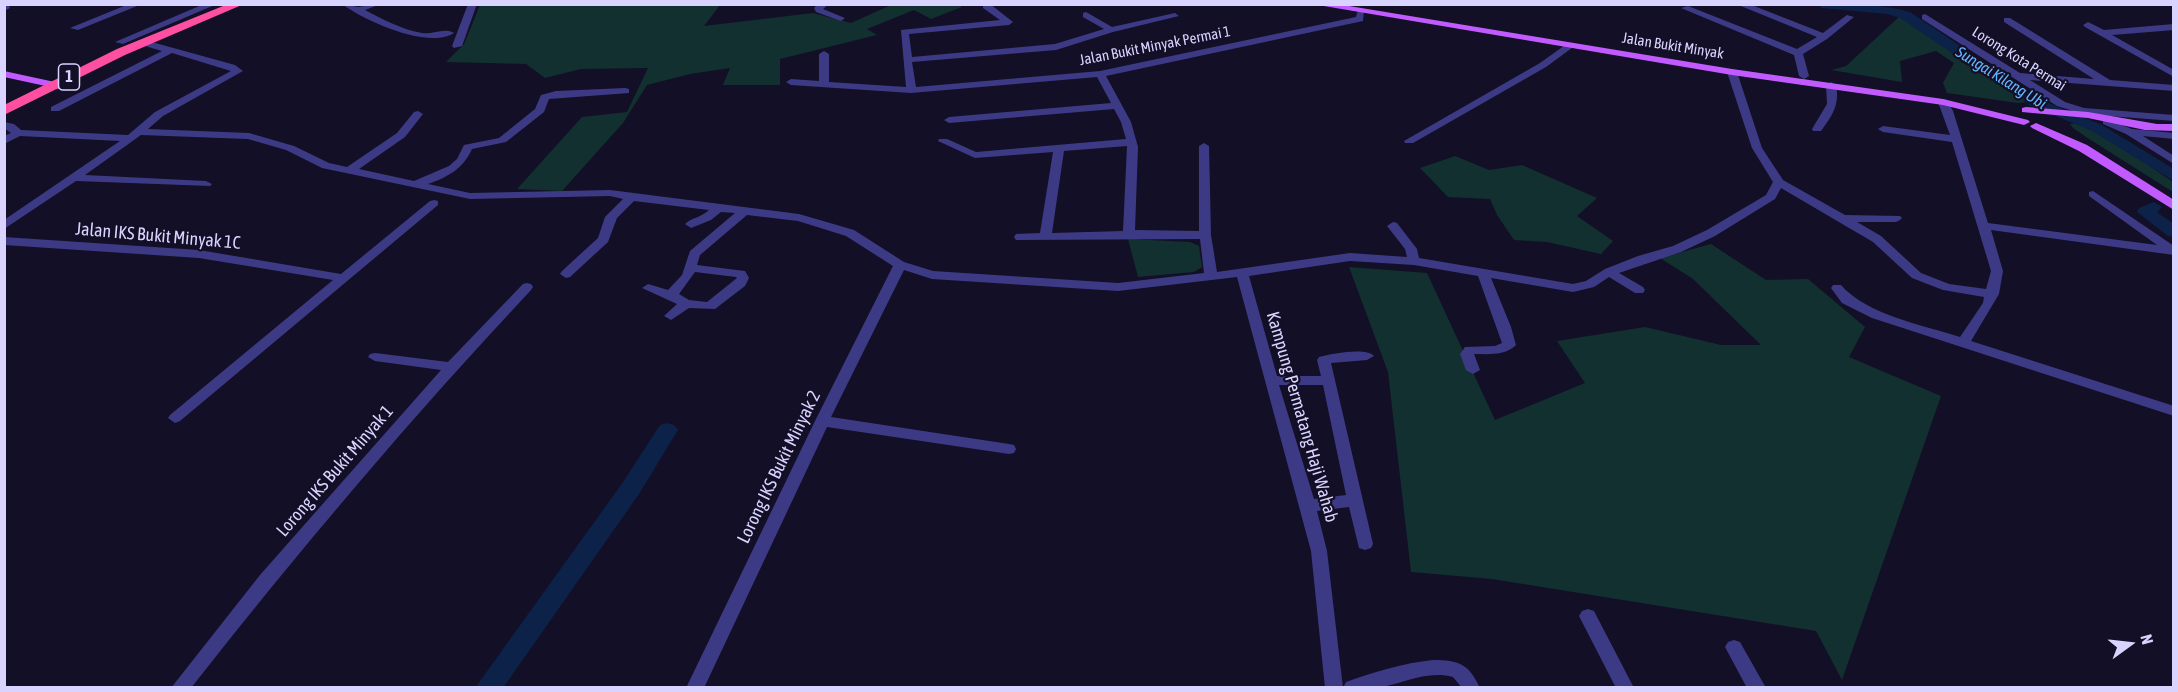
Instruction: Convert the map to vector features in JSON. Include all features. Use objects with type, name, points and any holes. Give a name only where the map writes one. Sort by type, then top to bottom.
[{"type":"highway","name":"1","points":[[4,119],[85,69],[239,4]]},
{"type":"highway","name":"1","points":[[8,109],[154,40]]},
{"type":"highway","points":[[8,109],[24,94],[28,82],[85,69]]},
{"type":"main road","name":"Jalan Bukit Minyak","points":[[1316,4],[1359,8],[1804,76],[2027,117],[2083,148],[2174,206]]},
{"type":"main road","name":"Jalan Bukit Minyak","points":[[1359,8],[1732,72],[1943,102],[2027,117]]},
{"type":"main road","points":[[8,75],[54,88]]},
{"type":"main road","points":[[2027,117],[2043,113],[2058,119],[2174,198]]},
{"type":"main road","points":[[2027,117],[2050,127],[2058,119],[2097,119],[2174,128]]},
{"type":"main road","points":[[2097,119],[2155,127]]},
{"type":"street","points":[[75,28],[138,4]]},
{"type":"street","points":[[120,42],[213,4]]},
{"type":"street","points":[[350,7],[377,4]]},
{"type":"street","points":[[457,46],[473,4]]},
{"type":"street","points":[[825,4],[818,8],[819,10],[841,18]]},
{"type":"street","points":[[1740,4],[1824,37]]},
{"type":"street","points":[[911,90],[904,32],[1009,22],[986,6]]},
{"type":"street","points":[[350,7],[422,36],[449,33]]},
{"type":"street","name":"Jalan Bukit Minyak Permai 1","points":[[791,82],[911,90],[1100,74],[1360,19],[1359,8]]},
{"type":"street","points":[[1684,8],[1798,53]]},
{"type":"street","points":[[1086,15],[1111,30]]},
{"type":"street","points":[[907,60],[1056,47],[1111,30],[1175,16]]},
{"type":"street","points":[[1798,53],[1850,17]]},
{"type":"street","name":"Lorong Kota Permai","points":[[1925,18],[2061,104],[2083,111],[2174,118]]},
{"type":"street","points":[[2007,20],[2108,83]]},
{"type":"street","points":[[2088,25],[2174,74]]},
{"type":"street","points":[[2103,33],[2174,27]]},
{"type":"street","points":[[2161,28],[2174,34]]},
{"type":"street","points":[[4,226],[76,178],[135,135],[159,114],[238,71],[232,67],[169,51],[154,40]]},
{"type":"street","points":[[1409,141],[1543,65],[1570,45]]},
{"type":"street","points":[[55,109],[169,51]]},
{"type":"street","points":[[1798,53],[1804,76]]},
{"type":"street","points":[[824,54],[824,84]]},
{"type":"street","points":[[1732,72],[1757,148],[1779,182],[1877,239],[1889,248],[1905,267],[1927,281],[1993,294]]},
{"type":"street","points":[[1100,74],[1126,122],[1134,153],[1129,234]]},
{"type":"street","points":[[2014,76],[2174,88]]},
{"type":"street","points":[[1817,129],[1832,108],[1834,99],[1831,85]]},
{"type":"street","points":[[410,185],[434,178],[462,159],[499,144],[540,110],[545,97],[556,94],[626,91]]},
{"type":"street","points":[[1943,102],[1948,111],[1997,271],[1993,294],[1963,342]]},
{"type":"street","points":[[949,120],[1117,106]]},
{"type":"street","points":[[349,171],[396,140],[418,114]]},
{"type":"street","points":[[2097,119],[2130,132],[2174,161]]},
{"type":"street","points":[[4,125],[10,126],[18,133]]},
{"type":"street","points":[[1883,129],[1955,139]]},
{"type":"street","points":[[2130,132],[2174,136]]},
{"type":"street","points":[[4,141],[18,133],[249,136],[290,148],[318,163],[410,185],[470,196],[610,193],[799,218],[850,233],[900,265],[932,275],[1118,287],[1242,273],[1341,258],[1414,261],[1573,288],[1590,284],[1609,272],[1677,249],[1711,233],[1771,197],[1779,182]]},
{"type":"street","points":[[943,141],[975,155],[1131,142]]},
{"type":"street","points":[[1204,146],[1205,235],[1211,277]]},
{"type":"street","points":[[1045,236],[1059,148]]},
{"type":"street","points":[[76,178],[206,184]]},
{"type":"street","points":[[2093,194],[2173,251]]},
{"type":"street","points":[[566,274],[604,239],[611,217],[631,197]]},
{"type":"street","points":[[175,418],[434,203]]},
{"type":"street","points":[[691,224],[707,218],[718,208]]},
{"type":"street","points":[[671,295],[688,276],[694,255],[705,243],[745,211]]},
{"type":"street","points":[[1842,220],[1896,218]]},
{"type":"street","points":[[1393,226],[1411,249],[1414,261]]},
{"type":"street","points":[[1984,226],[2173,251]]},
{"type":"street","points":[[1020,237],[1129,234],[1205,235]]},
{"type":"street","name":"Jalan IKS Bukit Minyak 1C","points":[[4,241],[199,254],[343,278]]},
{"type":"street","name":"Lorong IKS Bukit Minyak 2","points":[[695,687],[822,421],[900,265]]},
{"type":"street","points":[[648,288],[671,295],[686,304],[711,306],[741,283],[743,278],[741,274],[691,268]]},
{"type":"street","points":[[1609,272],[1639,290]]},
{"type":"street","name":"Kampung Permatang Haji Wahab","points":[[1242,273],[1270,380],[1308,506],[1322,572],[1334,687]]},
{"type":"street","points":[[1473,370],[1467,354],[1470,350],[1497,350],[1509,345],[1508,335],[1487,290],[1484,274]]},
{"type":"street","name":"Lorong IKS Bukit Minyak 1","points":[[180,687],[266,580],[451,367],[527,287]]},
{"type":"street","points":[[1837,288],[1847,300],[1877,315],[2174,411]]},
{"type":"street","points":[[671,316],[686,304]]},
{"type":"street","points":[[1365,544],[1324,360],[1367,356]]},
{"type":"street","points":[[375,357],[451,367]]},
{"type":"street","points":[[1270,380],[1293,382],[1329,380]]},
{"type":"street","points":[[822,421],[1009,449]]},
{"type":"street","points":[[1308,506],[1356,500]]},
{"type":"street","points":[[1588,616],[1625,687]]},
{"type":"street","points":[[1734,647],[1757,687]]},
{"type":"street","points":[[1352,687],[1423,667],[1457,670],[1467,678],[1471,687]]},
{"type":"green space","points":[[956,4],[962,7],[931,19],[914,10],[867,29],[877,35],[780,59],[780,85],[723,85],[730,68],[690,74],[647,85],[623,123],[562,191],[517,189],[582,117],[627,112],[648,68],[581,69],[545,78],[526,64],[446,62],[464,44],[480,5],[720,5],[704,26],[813,13],[851,23],[891,5]]},
{"type":"green space","points":[[1900,16],[2027,102],[2018,103],[1947,93],[1943,83],[1954,63],[1936,51],[1900,61],[1902,82],[1831,70],[1846,66]]},
{"type":"green space","points":[[2077,123],[2097,130],[2173,182],[2173,192],[2086,137],[2070,124]]},
{"type":"green space","points":[[1455,156],[1489,170],[1522,165],[1597,198],[1577,216],[1613,241],[1601,254],[1547,242],[1514,240],[1497,215],[1490,199],[1448,197],[1420,168]]},
{"type":"green space","points":[[1128,239],[1190,242],[1199,246],[1202,267],[1194,272],[1138,277]]},
{"type":"green space","points":[[1711,244],[1766,280],[1808,279],[1865,327],[1849,357],[1941,396],[1842,680],[1816,631],[1492,579],[1411,572],[1388,372],[1349,267],[1427,273],[1495,420],[1585,383],[1557,341],[1645,327],[1721,345],[1761,345],[1693,279],[1660,258]]},
{"type":"waterway","name":"Sungai Kilang Ubi","points":[[1822,4],[1888,10],[1905,15],[2034,102],[2097,128],[2174,176]]},
{"type":"waterway","points":[[2154,207],[2145,212],[2174,232]]},
{"type":"waterway","points":[[488,688],[631,488],[667,430]]}]
